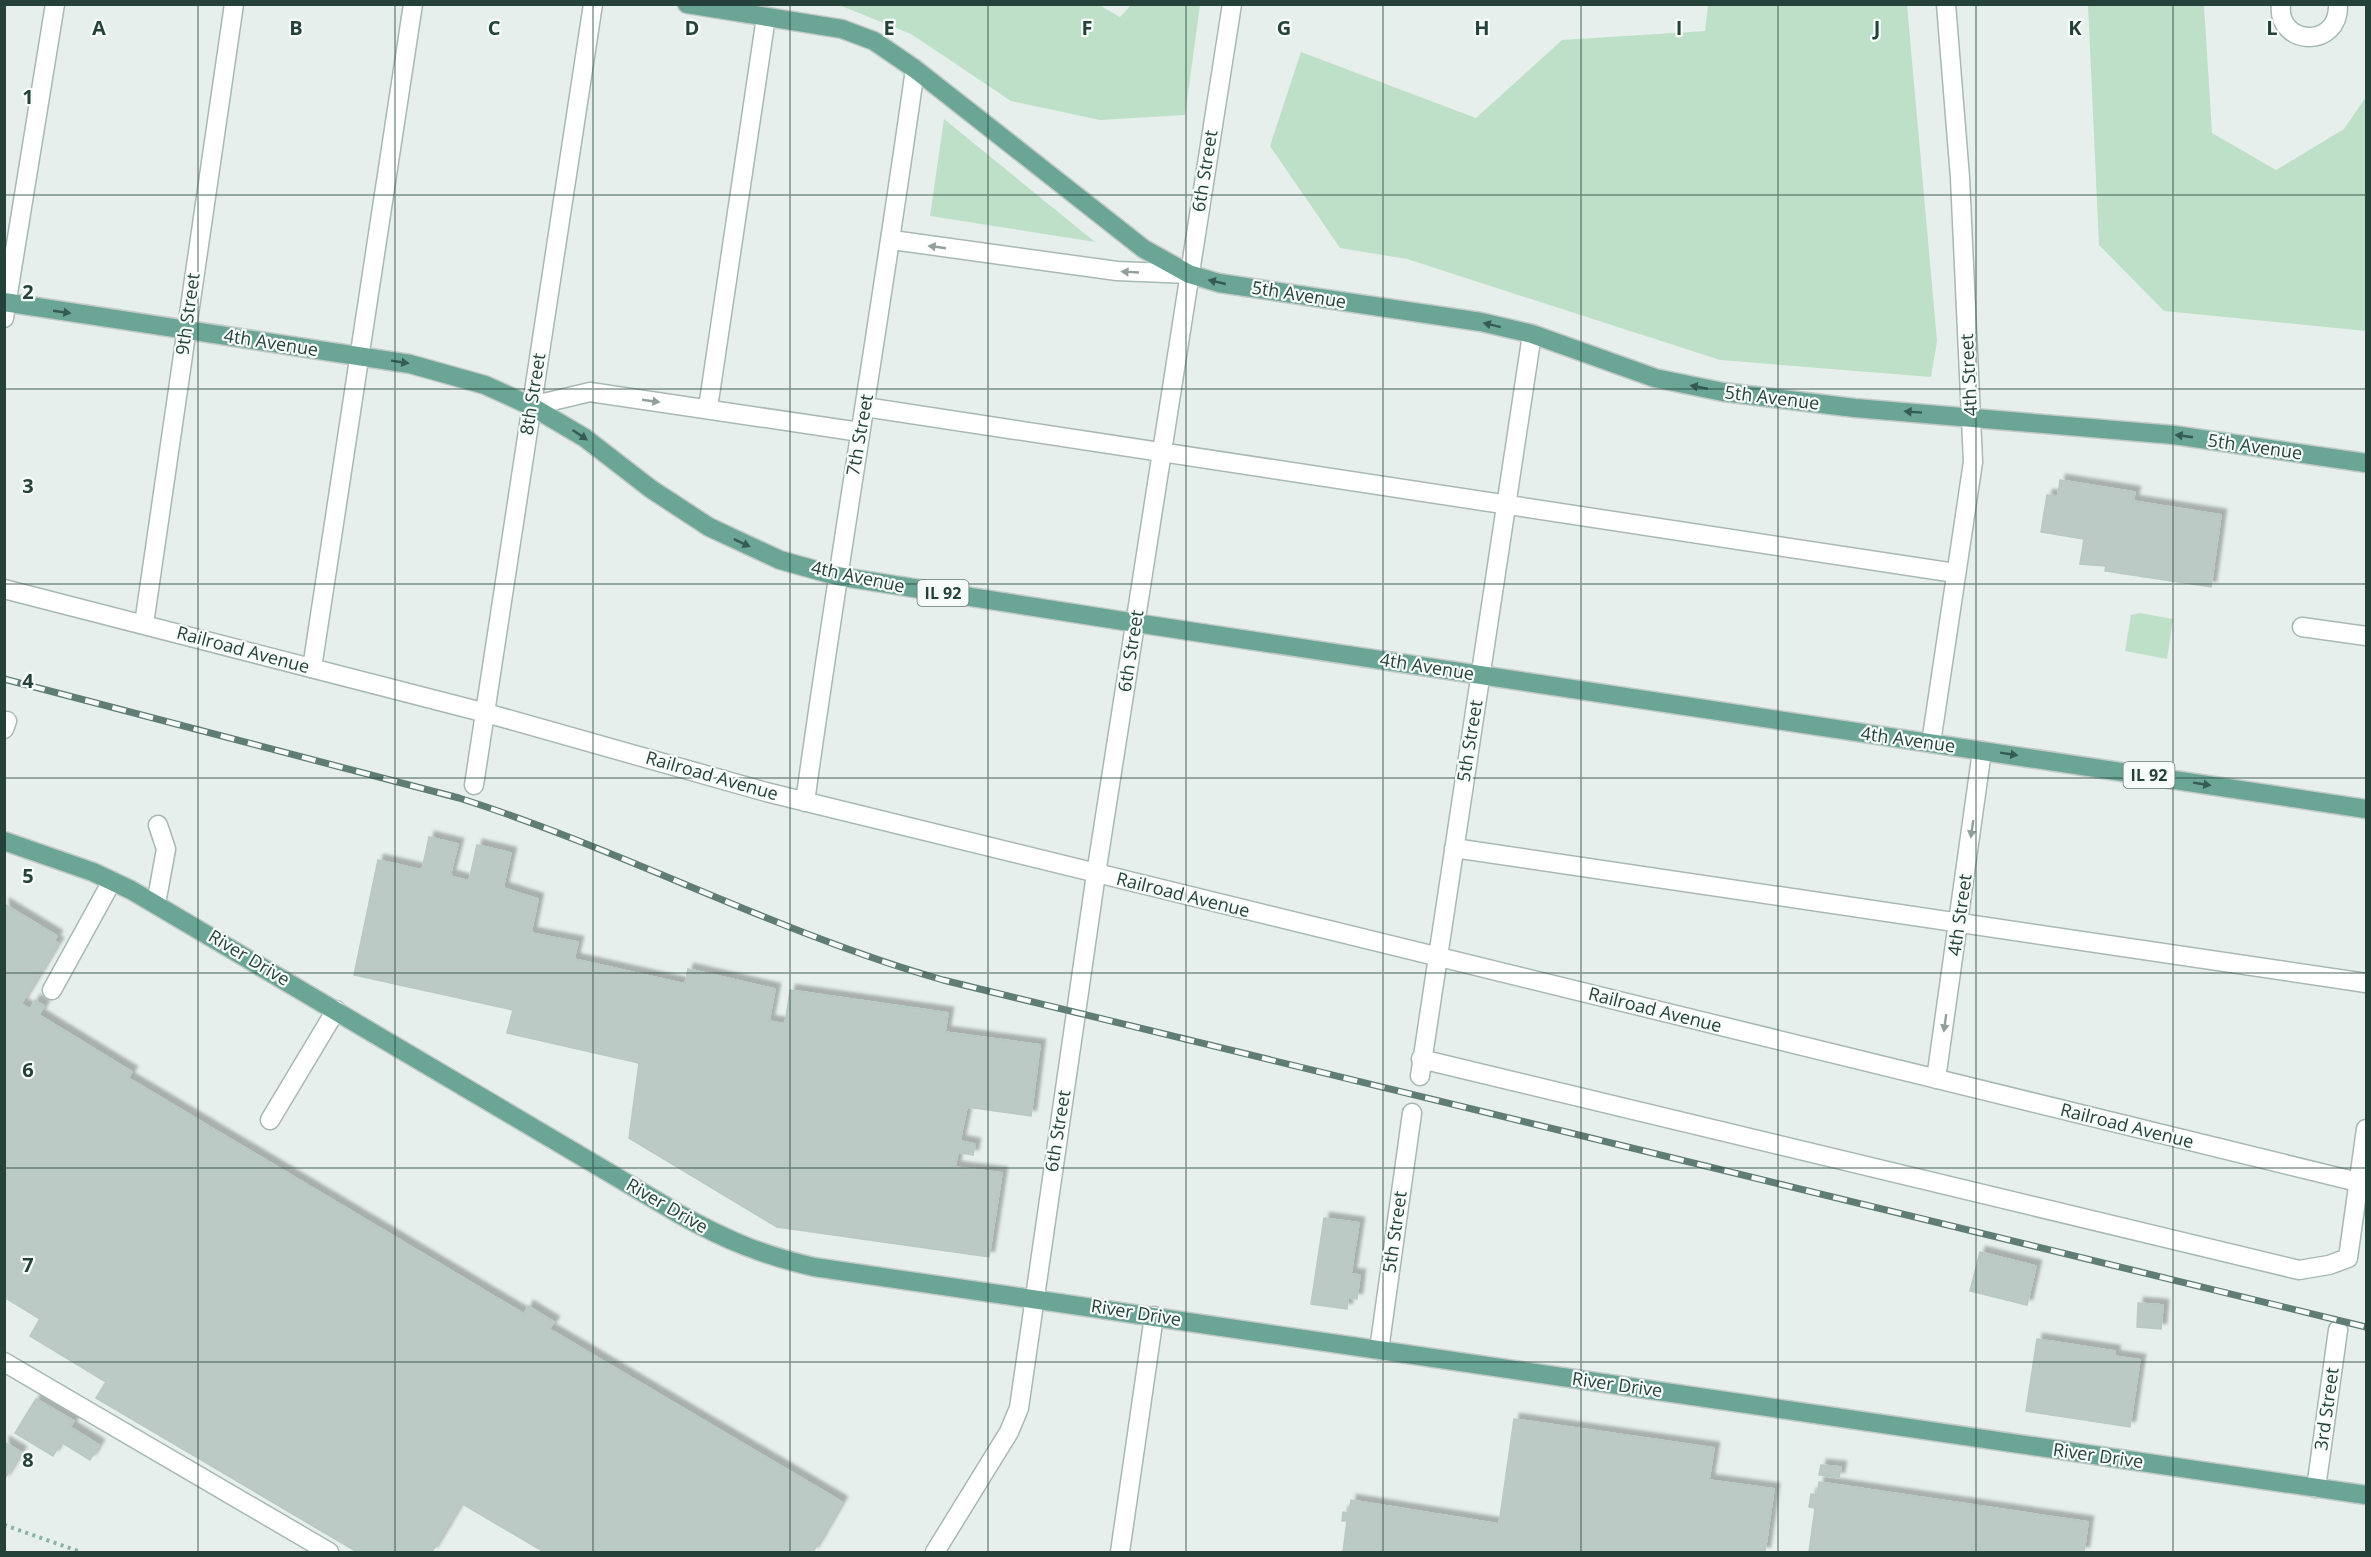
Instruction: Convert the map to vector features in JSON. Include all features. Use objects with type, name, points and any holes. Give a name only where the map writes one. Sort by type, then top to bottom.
[{"type":"main road","name":"5th Avenue","points":[[687,4],[860,34],[915,69],[1144,249],[1189,274],[1230,285],[1481,322],[1532,334],[1655,378],[1690,386],[1795,402],[2174,435],[2367,463]]},
{"type":"main road","name":"4th Avenue","points":[[5,308],[185,330],[360,356],[448,373],[484,385],[531,406],[585,438],[659,495],[709,527],[780,560],[837,576],[2367,809]]},
{"type":"main road","name":"River Drive","points":[[4,841],[112,881],[156,904],[721,1237],[768,1257],[814,1267],[2367,1495]]},
{"type":"street","points":[[5,308],[55,4]]},
{"type":"street","name":"9th Street","points":[[144,624],[234,4]]},
{"type":"street","points":[[312,668],[413,4]]},
{"type":"street","name":"8th Street","points":[[474,784],[593,4]]},
{"type":"street","name":"6th Street","points":[[934,1552],[1010,1432],[1019,1408],[1033,1298],[1096,874],[1232,4]]},
{"type":"street","name":"4th Street","points":[[1931,743],[1973,462],[1960,178],[1946,4]]},
{"type":"street","points":[[2281,4],[2280,15],[2288,29],[2299,36],[2312,38],[2331,29],[2339,17],[2338,4]]},
{"type":"street","points":[[708,408],[766,17]]},
{"type":"street","name":"7th Street","points":[[805,802],[837,576],[892,240],[915,69]]},
{"type":"street","name":"5th Avenue","points":[[892,240],[1117,271],[1189,274]]},
{"type":"street","name":"5th Street","points":[[1532,334],[1420,1068],[2299,1270],[2329,1266],[2348,1258],[2363,1183]]},
{"type":"street","points":[[531,406],[590,392],[860,432]]},
{"type":"street","points":[[865,407],[1956,573]]},
{"type":"street","name":"Railroad Avenue","points":[[4,589],[486,713],[805,802],[2363,1183]]},
{"type":"street","points":[[2302,627],[2367,636]]},
{"type":"street","name":"4th Street","points":[[1936,1079],[1982,751]]},
{"type":"street","points":[[156,904],[166,849],[158,825]]},
{"type":"street","points":[[1454,848],[2367,983]]},
{"type":"street","points":[[52,990],[112,881]]},
{"type":"street","points":[[270,1120],[336,1010]]},
{"type":"street","name":"5th Street","points":[[1379,1350],[1412,1113]]},
{"type":"street","points":[[2363,1183],[2367,1129]]},
{"type":"street","points":[[1120,1552],[1154,1316]]},
{"type":"street","name":"3rd Street","points":[[2316,1488],[2338,1330]]},
{"type":"street","points":[[4,1362],[329,1552]]},
{"type":"path","points":[[4,1526],[81,1552]]},
{"type":"green space","points":[[839,5],[1099,5],[1120,17],[1131,5],[1200,5],[1185,115],[1100,120],[1011,101],[911,34]]},
{"type":"green space","points":[[1708,5],[1907,5],[1937,341],[1931,377],[1720,360],[1407,259],[1340,248],[1270,146],[1301,52],[1476,118],[1562,40],[1705,31]]},
{"type":"green space","points":[[2088,5],[2204,5],[2212,133],[2276,170],[2344,129],[2366,97],[2366,331],[2164,311],[2099,245]]},
{"type":"green space","points":[[944,119],[1095,242],[930,216]]},
{"type":"green space","points":[[2140,613],[2173,619],[2167,659],[2125,651],[2131,615]]},
{"type":"building","points":[[2060,480],[2135,492],[2133,501],[2221,515],[2211,587],[2105,571],[2106,566],[2080,564],[2084,539],[2041,532],[2047,495],[2058,496]]},
{"type":"building","points":[[429,837],[458,844],[450,876],[469,881],[477,845],[511,853],[503,888],[538,899],[531,933],[578,942],[574,959],[685,984],[688,969],[775,989],[769,1021],[785,1024],[790,990],[948,1013],[945,1032],[1040,1045],[1031,1116],[967,1107],[960,1141],[975,1144],[973,1155],[958,1152],[955,1167],[1002,1173],[989,1257],[777,1227],[629,1138],[639,1063],[507,1033],[513,1010],[354,975],[378,860],[422,870]]},
{"type":"building","points":[[4,904],[57,936],[54,941],[58,943],[21,1004],[30,1009],[35,1000],[44,1006],[39,1015],[132,1072],[128,1078],[524,1314],[528,1306],[554,1322],[549,1329],[842,1502],[813,1552],[544,1552],[461,1503],[432,1552],[357,1552],[96,1398],[106,1382],[30,1336],[40,1319],[4,1297]]},
{"type":"building","points":[[1324,1218],[1359,1223],[1351,1274],[1360,1275],[1357,1299],[1348,1298],[1347,1309],[1311,1304]]},
{"type":"building","points":[[1980,1252],[2036,1266],[2027,1305],[1970,1291]]},
{"type":"building","points":[[2138,1303],[2163,1305],[2161,1329],[2137,1327]]},
{"type":"building","points":[[2037,1339],[2115,1351],[2114,1356],[2140,1360],[2130,1427],[2026,1411]]},
{"type":"building","points":[[36,1399],[74,1421],[70,1427],[99,1445],[90,1460],[61,1442],[53,1456],[15,1433]]},
{"type":"building","points":[[1514,1419],[1714,1448],[1709,1480],[1774,1489],[1765,1552],[1343,1552],[1347,1521],[1342,1521],[1343,1512],[1349,1513],[1351,1500],[1499,1524]]},
{"type":"building","points":[[4,1442],[21,1452],[4,1480]]},
{"type":"building","points":[[1821,1465],[1841,1467],[1839,1478],[1819,1475]]},
{"type":"building","points":[[1819,1482],[2088,1522],[2084,1552],[1809,1552],[1815,1508],[1809,1507],[1811,1494],[1817,1495]]},
{"type":"railway","points":[[4,679],[459,798],[581,842],[821,939],[943,980],[2366,1327]]}]
